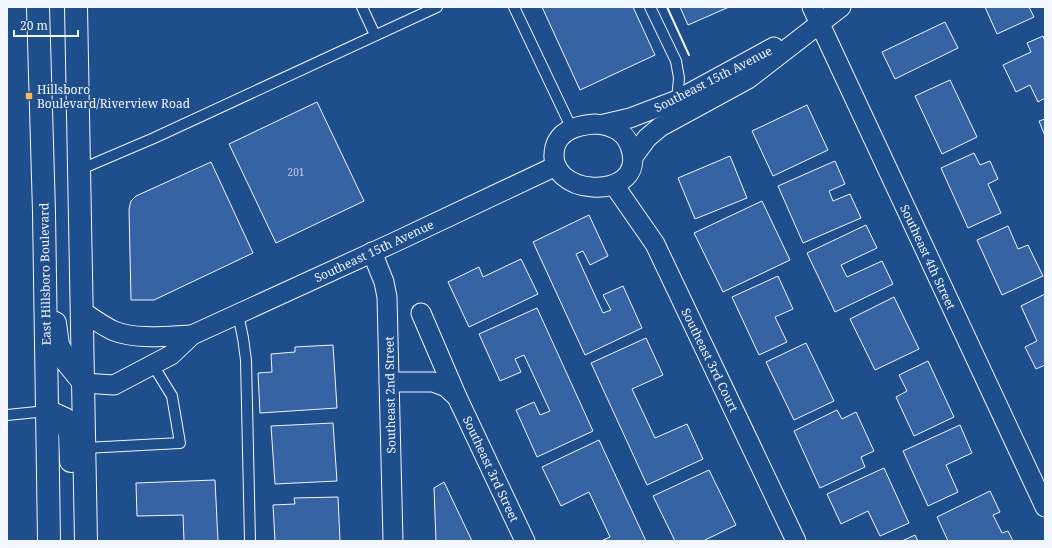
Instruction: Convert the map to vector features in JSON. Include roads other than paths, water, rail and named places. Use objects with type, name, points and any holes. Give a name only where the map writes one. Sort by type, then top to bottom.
[{"type":"main road","name":"East Hillsboro Boulevard","points":[[38,7],[44,212],[50,541]]},
{"type":"main road","points":[[76,7],[86,541]]},
{"type":"main road","points":[[44,212],[58,345],[67,362],[84,383]]},
{"type":"main road","points":[[47,411],[65,419],[70,434],[72,501],[86,517]]},
{"type":"street","name":"Southeast 4th Street","points":[[812,7],[1045,507]]},
{"type":"street","name":"Southeast 15th Avenue","points":[[633,157],[647,138],[660,127],[748,79],[841,7]]},
{"type":"street","name":"Southeast 15th Avenue","points":[[604,124],[630,118],[677,100],[741,64],[820,24]]},
{"type":"street","points":[[604,124],[615,128],[630,144],[633,157],[631,169],[624,178],[614,185],[602,188],[588,187],[573,182],[563,176],[556,166],[554,154],[557,142],[564,133],[582,125],[604,124]]},
{"type":"street","name":"Southeast 15th Avenue","points":[[84,383],[114,385],[171,356],[192,335],[556,166]]},
{"type":"street","name":"Southeast 3rd Court","points":[[614,185],[655,244],[796,541]]},
{"type":"street","name":"Southeast 2nd Street","points":[[372,252],[384,282],[387,297],[393,541]]},
{"type":"street","name":"Southeast 15th Avenue","points":[[82,311],[113,330],[128,335],[192,335]]},
{"type":"street","name":"Southeast 3rd Street","points":[[421,313],[457,397],[526,541]]},
{"type":"street","name":"Southeast 3rd Street","points":[[389,382],[434,382],[446,387],[457,397]]},
{"type":"lane","points":[[362,7],[375,35]]},
{"type":"lane","points":[[79,170],[154,138],[437,7]]},
{"type":"lane","points":[[514,7],[572,129]]},
{"type":"lane","points":[[650,7],[676,61],[679,78],[677,100]]},
{"type":"lane","points":[[238,314],[246,360],[250,541]]},
{"type":"lane","points":[[85,448],[180,443],[172,396],[153,365]]},
{"type":"lane","points":[[7,415],[47,411]]},
{"type":"place","name":"Hillsboro Boulevard/Riverview Road","points":[[29,96]]}]
